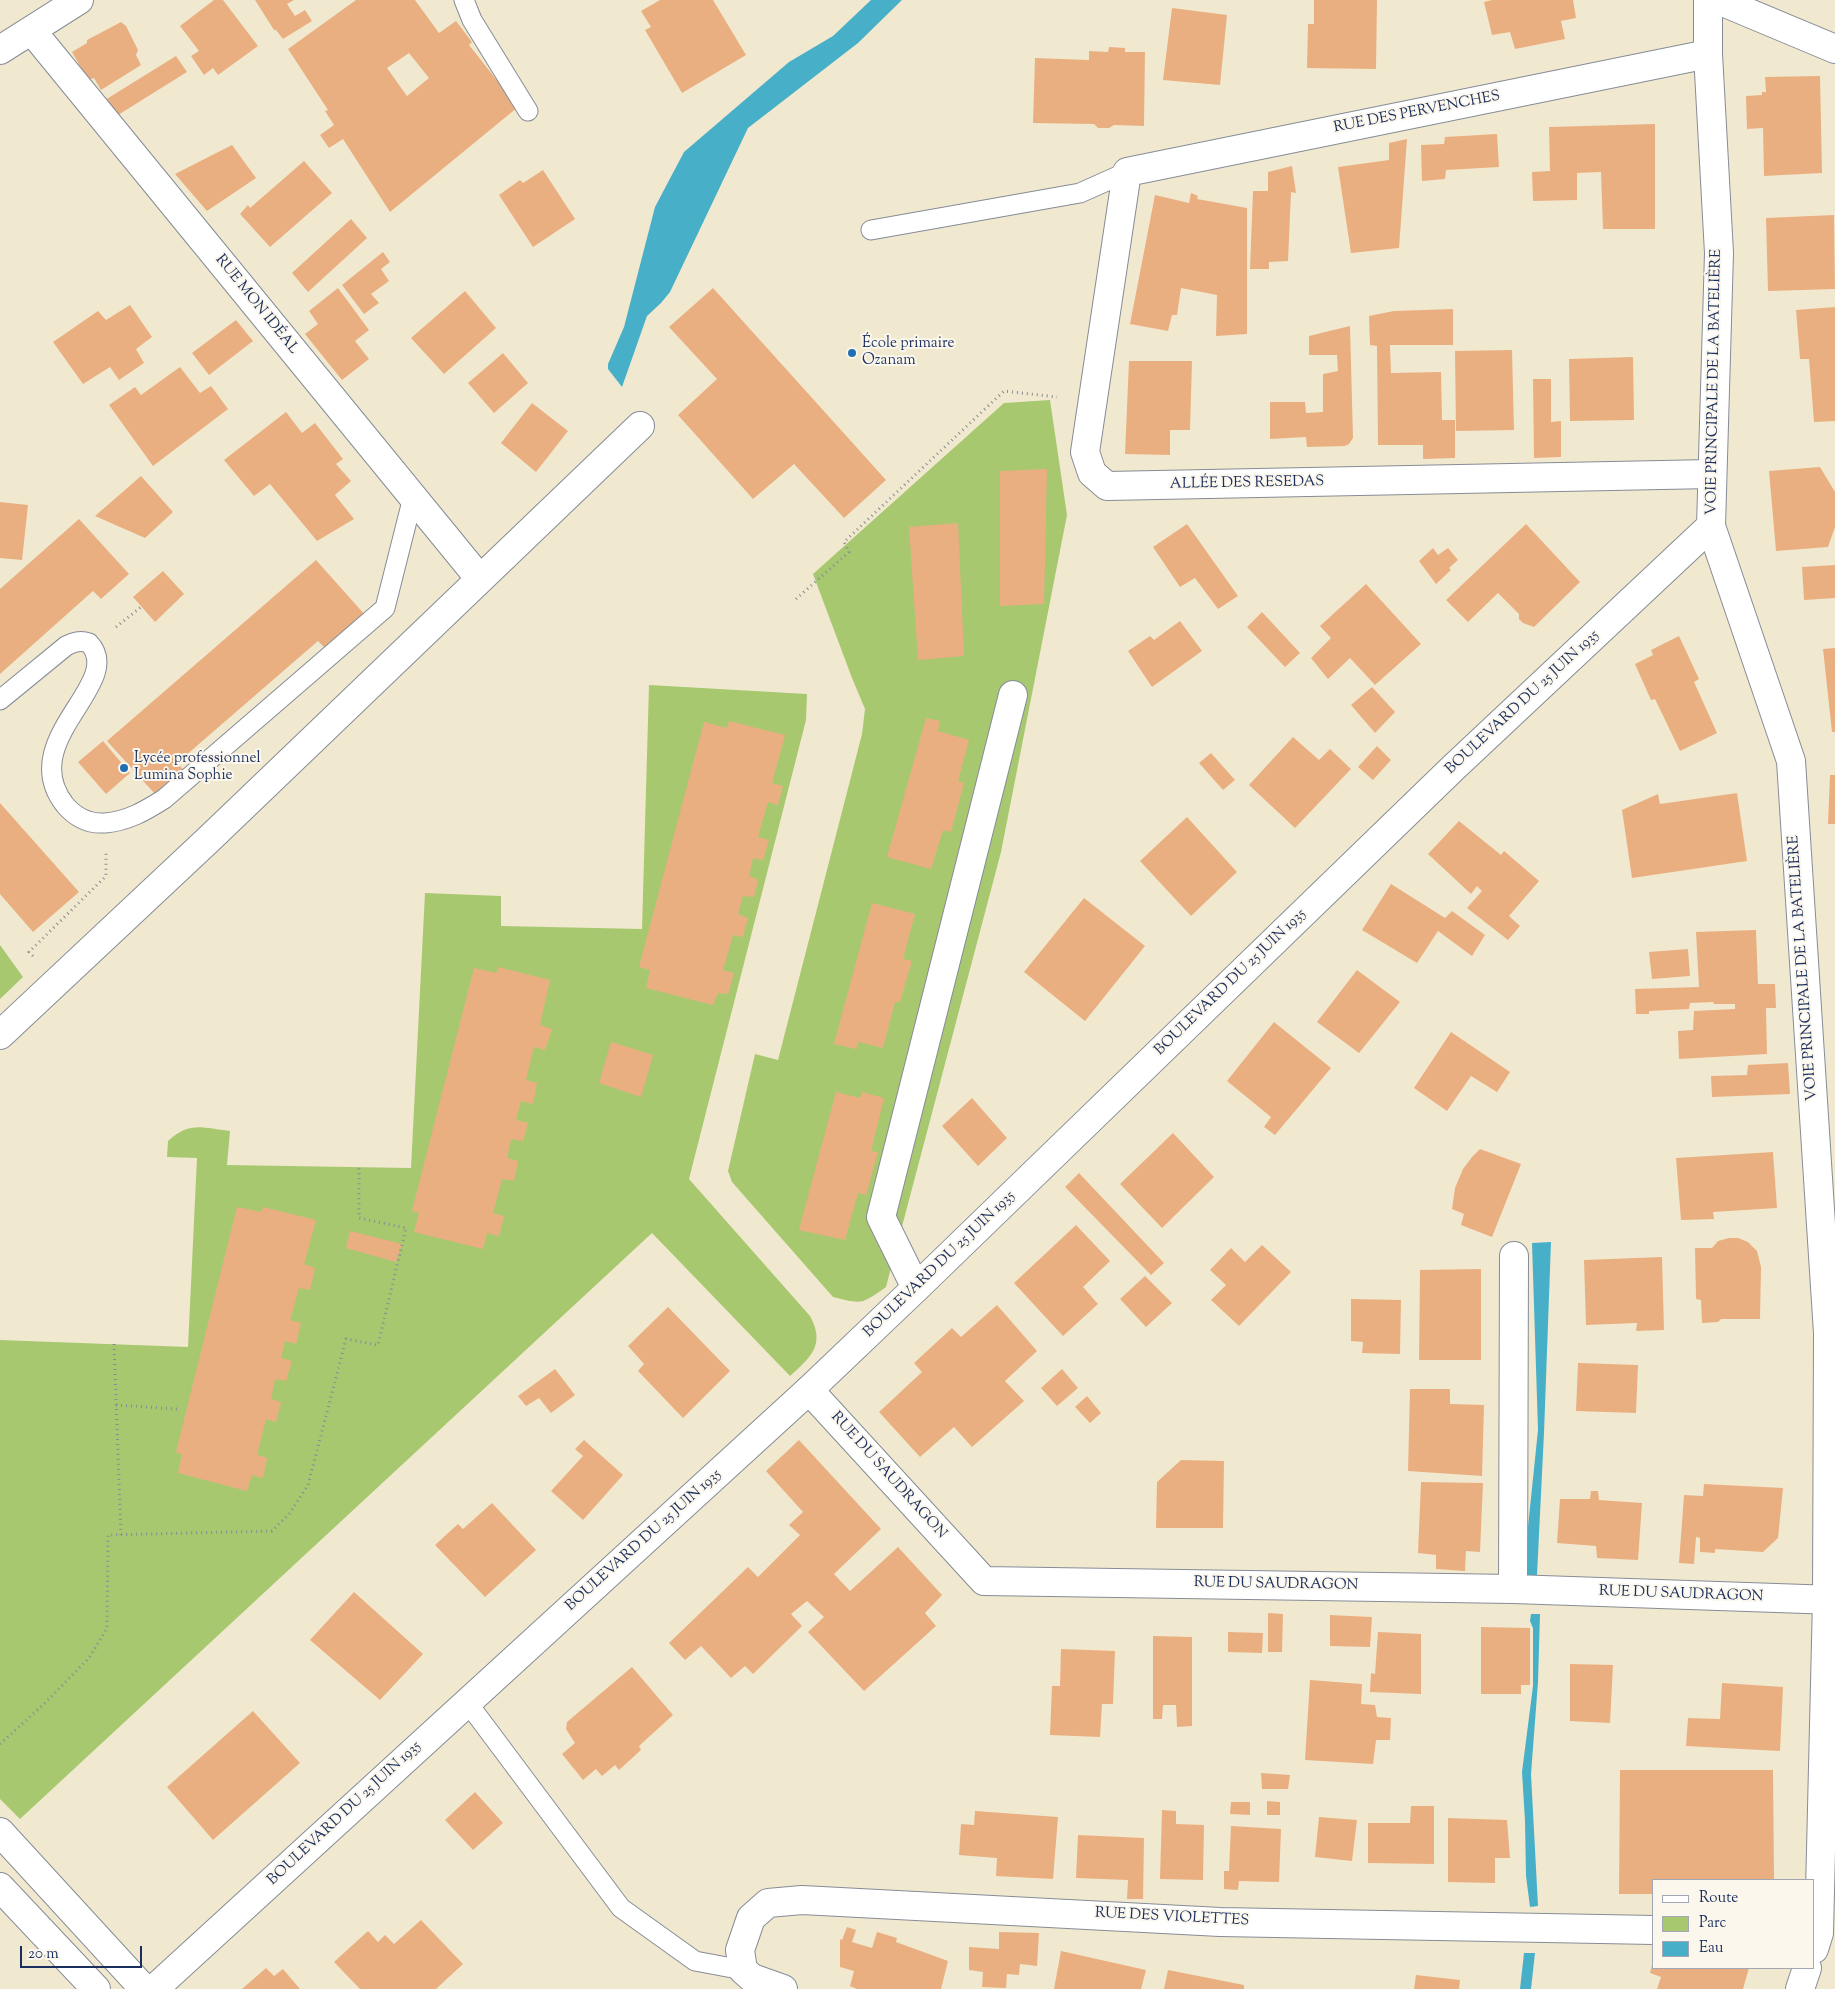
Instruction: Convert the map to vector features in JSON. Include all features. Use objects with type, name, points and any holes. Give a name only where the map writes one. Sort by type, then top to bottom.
[{"type":"street","points":[[0,50],[79,0]]},
{"type":"street","name":"VOIE PRINCIPALE DE LA BATELIÈRE","points":[[1708,0],[1708,54],[1719,253],[1711,526],[1791,761],[1828,1215],[1831,1600],[1820,1937]]},
{"type":"street","points":[[1718,0],[1835,49]]},
{"type":"street","name":"RUE MON IDÉAL","points":[[32,31],[480,579]]},
{"type":"street","name":"RUE DES PERVENCHES","points":[[1127,172],[1708,54]]},
{"type":"street","name":"ALLÉE DES RESEDAS","points":[[1127,172],[1085,452],[1092,473],[1107,486],[1712,474]]},
{"type":"street","points":[[0,1035],[222,827],[640,426]]},
{"type":"street","name":"BOULEVARD DU 25 JUIN 1935","points":[[154,1989],[809,1390],[1452,769],[1711,526]]},
{"type":"street","points":[[916,1288],[881,1217],[1014,695]]},
{"type":"street","points":[[1513,1588],[1514,1256]]},
{"type":"street","name":"RUE DU SAUDRAGON","points":[[809,1390],[984,1581],[1513,1588],[1831,1600]]},
{"type":"street","points":[[0,1832],[144,1989]]},
{"type":"street","points":[[0,1887],[96,1989]]},
{"type":"street","name":"RUE DES VIOLETTES","points":[[743,1970],[740,1950],[750,1918],[768,1903],[802,1900],[1220,1922],[1652,1930]]},
{"type":"street","points":[[1800,1989],[1807,1969]]},
{"type":"street","points":[[743,1970],[752,1978],[784,1989]]},
{"type":"lane","points":[[464,0],[472,20],[528,111]]},
{"type":"lane","points":[[871,230],[1080,192],[1127,172]]},
{"type":"lane","points":[[0,700],[66,646],[83,641],[89,643],[96,654],[96,665],[92,681],[59,737],[50,768],[60,799],[80,819],[96,824],[117,822],[144,812],[164,799],[385,608],[413,497]]},
{"type":"lane","points":[[467,1702],[622,1908],[695,1961],[743,1970]]},
{"type":"path","points":[[796,599],[849,552],[844,542],[1004,391],[1093,401]]},
{"type":"path","points":[[56,984],[29,952],[106,876],[108,822]]},
{"type":"path","points":[[0,1744],[44,1704],[89,1658],[108,1628],[108,1535],[272,1531],[295,1506],[308,1485],[346,1339],[378,1345],[406,1228],[359,1218],[359,1167]]},
{"type":"path","points":[[114,1344],[121,1535]]},
{"type":"path","points":[[116,1405],[177,1409]]},
{"type":"green space","points":[[1050,400],[1067,515],[1001,852],[886,1287],[866,1300],[856,1302],[833,1297],[732,1182],[728,1171],[755,1054],[778,1060],[862,734],[865,709],[813,574],[1004,403]]},
{"type":"green space","points":[[649,685],[807,694],[806,720],[689,1179],[810,1316],[815,1326],[816,1343],[814,1350],[790,1376],[652,1233],[20,1819],[0,1799],[0,1340],[188,1347],[197,1158],[167,1157],[168,1141],[190,1128],[197,1127],[230,1131],[227,1165],[411,1168],[425,893],[501,896],[501,926],[642,929]]},
{"type":"green space","points":[[0,945],[23,977],[0,999]]},
{"type":"water","points":[[871,0],[902,0],[858,43],[748,128],[670,292],[647,316],[622,387],[608,369],[608,364],[624,327],[655,207],[684,152],[789,62],[833,36]]},
{"type":"water","points":[[1551,1242],[1537,1575],[1523,1575],[1538,1430],[1532,1243]]},
{"type":"water","points":[[1531,1614],[1540,1614],[1538,1682],[1531,1774],[1538,1906],[1530,1907],[1526,1876],[1522,1772],[1533,1686],[1533,1628],[1530,1621]]},
{"type":"water","points":[[1524,1953],[1535,1953],[1531,1989],[1520,1989]]},
{"type":"building","points":[[214,0],[223,0],[258,46],[218,75],[213,68],[204,75],[191,56],[199,51],[180,26]]},
{"type":"building","points":[[255,0],[294,0],[287,4],[295,16],[305,10],[312,21],[283,39],[274,30]]},
{"type":"building","points":[[356,0],[415,0],[439,33],[456,21],[472,42],[469,45],[518,107],[390,212],[343,139],[329,148],[320,135],[334,125],[325,111],[328,110],[288,49]],"holes":[[[409,53],[429,78],[407,96],[387,68]]]},
{"type":"building","points":[[660,0],[713,0],[746,55],[682,93],[645,30],[651,27],[641,11]]},
{"type":"building","points":[[1314,0],[1377,0],[1376,69],[1307,68],[1308,24],[1314,24]]},
{"type":"building","points":[[1492,0],[1573,0],[1576,18],[1561,21],[1565,39],[1515,49],[1510,32],[1492,35],[1484,2]]},
{"type":"building","points":[[1172,8],[1227,15],[1220,85],[1163,80]]},
{"type":"building","points":[[121,22],[126,26],[138,50],[136,55],[141,65],[101,90],[94,78],[88,80],[72,52],[87,43],[87,40]]},
{"type":"building","points":[[1109,47],[1125,48],[1125,52],[1145,52],[1144,126],[1114,125],[1109,128],[1098,128],[1094,124],[1033,123],[1035,58],[1089,60],[1089,51],[1108,52]]},
{"type":"building","points":[[176,56],[187,72],[118,115],[105,100]]},
{"type":"building","points":[[1820,76],[1822,173],[1764,176],[1763,128],[1747,129],[1746,96],[1762,95],[1762,92],[1766,92],[1765,77]]},
{"type":"building","points":[[1655,124],[1655,229],[1603,229],[1601,172],[1577,173],[1577,200],[1533,201],[1532,172],[1550,171],[1549,127]]},
{"type":"building","points":[[1497,134],[1499,167],[1446,170],[1445,179],[1422,181],[1421,145],[1444,144],[1445,137]]},
{"type":"building","points":[[1407,139],[1399,248],[1351,253],[1338,167],[1389,160],[1389,143]]},
{"type":"building","points":[[232,145],[256,178],[207,211],[175,174]]},
{"type":"building","points":[[304,161],[332,193],[270,247],[240,214],[248,205],[250,208]]},
{"type":"building","points":[[1292,166],[1296,193],[1291,192],[1288,261],[1269,262],[1269,269],[1250,269],[1253,191],[1268,191],[1268,172]]},
{"type":"building","points":[[543,170],[575,219],[533,247],[499,195],[520,180],[523,183]]},
{"type":"building","points":[[1191,193],[1198,196],[1197,199],[1247,208],[1247,334],[1216,336],[1217,295],[1181,288],[1177,315],[1172,315],[1168,331],[1130,324],[1155,195],[1189,203]]},
{"type":"building","points":[[1834,215],[1835,289],[1768,291],[1766,218]]},
{"type":"building","points":[[351,219],[367,238],[308,292],[292,273]]},
{"type":"building","points":[[383,252],[390,262],[381,269],[389,281],[371,294],[379,303],[364,314],[342,285]]},
{"type":"building","points":[[338,288],[369,330],[355,341],[369,359],[342,380],[305,334],[318,324],[309,311]]},
{"type":"building","points":[[713,288],[886,480],[844,518],[794,464],[753,499],[678,415],[717,379],[669,327]]},
{"type":"building","points":[[465,291],[496,328],[444,374],[411,338]]},
{"type":"building","points":[[130,305],[152,337],[136,349],[144,363],[119,380],[110,367],[83,384],[53,342],[98,311],[106,320]]},
{"type":"building","points":[[1835,307],[1835,421],[1814,422],[1809,359],[1800,359],[1796,310]]},
{"type":"building","points":[[1453,309],[1453,345],[1390,345],[1391,373],[1441,372],[1442,420],[1455,420],[1455,458],[1423,459],[1423,445],[1378,445],[1377,346],[1370,345],[1369,316],[1394,311]]},
{"type":"building","points":[[236,320],[253,341],[209,375],[192,353]]},
{"type":"building","points":[[1350,326],[1353,438],[1349,444],[1345,446],[1307,447],[1306,437],[1270,439],[1270,402],[1305,402],[1306,413],[1323,412],[1323,374],[1338,371],[1337,355],[1309,355],[1309,336]]},
{"type":"building","points":[[1512,350],[1514,430],[1456,431],[1455,351]]},
{"type":"building","points":[[503,353],[528,383],[494,413],[468,383]]},
{"type":"building","points":[[1633,357],[1634,420],[1570,421],[1569,359]]},
{"type":"building","points":[[1129,361],[1192,361],[1190,430],[1170,430],[1170,455],[1125,454]]},
{"type":"building","points":[[180,367],[200,393],[211,386],[228,409],[153,466],[109,405],[135,387],[141,395]]},
{"type":"building","points":[[1533,379],[1551,379],[1551,422],[1561,421],[1561,457],[1534,458]]},
{"type":"building","points":[[532,403],[568,431],[536,472],[501,443]]},
{"type":"building","points":[[286,412],[302,433],[315,423],[343,459],[336,464],[351,481],[335,495],[354,519],[317,541],[270,484],[254,496],[224,460]]},
{"type":"building","points":[[1820,467],[1835,492],[1835,527],[1828,547],[1776,551],[1769,471]]},
{"type":"building","points":[[1047,469],[1044,604],[1000,606],[1000,471]]},
{"type":"building","points":[[141,476],[173,512],[145,538],[95,516]]},
{"type":"building","points":[[0,502],[28,505],[22,560],[0,558]]},
{"type":"building","points":[[79,519],[129,574],[101,599],[93,591],[0,674],[0,589]]},
{"type":"building","points":[[958,523],[964,656],[918,660],[909,527]]},
{"type":"building","points":[[1187,524],[1238,596],[1218,609],[1195,578],[1180,587],[1153,547]]},
{"type":"building","points":[[1526,524],[1580,582],[1534,627],[1523,623],[1519,619],[1519,614],[1498,593],[1468,622],[1446,600]]},
{"type":"building","points":[[1433,548],[1438,555],[1448,548],[1458,560],[1449,568],[1451,570],[1436,584],[1419,561]]},
{"type":"building","points":[[316,560],[366,616],[327,650],[318,641],[177,763],[183,769],[155,794],[107,741]]},
{"type":"building","points":[[1835,565],[1835,598],[1804,600],[1802,567]]},
{"type":"building","points":[[163,571],[184,594],[155,622],[133,597]]},
{"type":"building","points":[[1366,584],[1421,644],[1375,685],[1350,658],[1328,679],[1311,658],[1331,638],[1320,626]]},
{"type":"building","points":[[1262,612],[1300,653],[1285,667],[1247,627]]},
{"type":"building","points":[[1180,621],[1202,651],[1152,687],[1128,651],[1150,636],[1154,640]]},
{"type":"building","points":[[1679,636],[1699,679],[1694,682],[1717,733],[1680,751],[1655,699],[1651,700],[1635,664],[1653,655],[1651,650]]},
{"type":"building","points":[[1835,648],[1835,732],[1832,732],[1823,649]]},
{"type":"building","points":[[1372,687],[1395,712],[1375,733],[1351,705]]},
{"type":"building","points":[[926,718],[940,721],[938,731],[969,740],[958,781],[964,783],[951,832],[943,830],[931,869],[887,857]]},
{"type":"building","points":[[729,721],[785,735],[772,783],[783,786],[778,805],[768,802],[758,837],[769,840],[763,860],[753,858],[749,876],[758,880],[754,897],[743,896],[738,914],[748,918],[743,937],[733,935],[723,970],[734,973],[728,994],[718,993],[713,1005],[646,988],[650,970],[639,967],[704,722],[727,728]]},
{"type":"building","points":[[1293,737],[1319,760],[1330,749],[1351,769],[1295,828],[1249,785]]},
{"type":"building","points":[[103,741],[130,773],[106,794],[78,762]]},
{"type":"building","points":[[1377,746],[1391,760],[1373,780],[1358,767]]},
{"type":"building","points":[[1211,753],[1235,780],[1223,790],[1199,763]]},
{"type":"building","points":[[1830,775],[1835,775],[1835,824],[1828,824]]},
{"type":"building","points":[[1737,793],[1747,861],[1632,878],[1622,810],[1658,794],[1660,804]]},
{"type":"building","points":[[0,803],[79,892],[33,932],[0,894]]},
{"type":"building","points":[[1187,817],[1237,872],[1191,916],[1140,861]]},
{"type":"building","points":[[1459,821],[1501,855],[1504,851],[1539,881],[1509,916],[1520,926],[1508,940],[1467,908],[1482,891],[1477,886],[1471,894],[1428,854]]},
{"type":"building","points":[[1391,884],[1445,918],[1452,911],[1485,935],[1472,956],[1438,931],[1417,963],[1362,930]]},
{"type":"building","points":[[1084,898],[1145,946],[1085,1021],[1024,972]]},
{"type":"building","points":[[872,903],[915,914],[903,959],[912,961],[900,1002],[895,1002],[883,1048],[859,1042],[856,1049],[834,1044]]},
{"type":"building","points":[[1756,930],[1758,984],[1775,984],[1776,1008],[1766,1008],[1767,1054],[1679,1059],[1678,1031],[1693,1030],[1694,1011],[1735,1009],[1735,1004],[1714,1004],[1713,1002],[1690,1003],[1689,1009],[1649,1011],[1649,1014],[1636,1014],[1635,989],[1699,987],[1696,932]]},
{"type":"building","points":[[1688,949],[1690,976],[1652,979],[1649,952]]},
{"type":"building","points":[[498,967],[550,980],[540,1025],[552,1029],[545,1050],[534,1047],[526,1080],[537,1083],[533,1104],[521,1101],[516,1120],[528,1123],[523,1141],[511,1139],[507,1158],[518,1161],[514,1181],[502,1179],[493,1213],[504,1216],[499,1236],[487,1233],[483,1249],[414,1232],[419,1213],[412,1211],[474,968],[497,973]]},
{"type":"building","points":[[1357,970],[1400,1002],[1359,1053],[1317,1022]]},
{"type":"building","points":[[1274,1022],[1331,1068],[1275,1135],[1264,1127],[1271,1117],[1227,1081]]},
{"type":"building","points":[[1451,1032],[1510,1072],[1497,1092],[1471,1076],[1447,1111],[1414,1088]]},
{"type":"building","points":[[611,1042],[653,1055],[641,1097],[599,1083]]},
{"type":"building","points":[[1788,1063],[1790,1094],[1712,1097],[1711,1076],[1747,1075],[1748,1065]]},
{"type":"building","points":[[836,1092],[860,1098],[862,1092],[884,1098],[871,1151],[878,1152],[866,1195],[858,1193],[845,1240],[799,1230]]},
{"type":"building","points":[[972,1098],[1007,1138],[978,1166],[942,1126]]},
{"type":"building","points":[[1173,1133],[1214,1177],[1162,1228],[1120,1184]]},
{"type":"building","points":[[1480,1149],[1521,1164],[1492,1237],[1461,1225],[1464,1214],[1452,1209],[1455,1188],[1463,1169]]},
{"type":"building","points":[[1773,1152],[1777,1208],[1713,1212],[1714,1219],[1681,1220],[1676,1158]]},
{"type":"building","points":[[1079,1173],[1164,1263],[1151,1275],[1065,1187]]},
{"type":"building","points":[[237,1207],[261,1212],[263,1207],[316,1220],[304,1264],[315,1268],[310,1290],[299,1288],[290,1320],[301,1323],[296,1344],[285,1341],[281,1358],[292,1361],[286,1381],[275,1379],[271,1399],[281,1402],[276,1422],[266,1419],[257,1455],[267,1458],[263,1478],[252,1475],[247,1491],[178,1473],[182,1454],[176,1452]]},
{"type":"building","points":[[1076,1225],[1110,1261],[1083,1287],[1098,1304],[1063,1336],[1014,1283]]},
{"type":"building","points":[[350,1231],[402,1244],[396,1262],[346,1248]]},
{"type":"building","points":[[1738,1238],[1748,1242],[1757,1251],[1761,1267],[1760,1319],[1721,1319],[1718,1322],[1702,1323],[1701,1300],[1696,1299],[1695,1248],[1712,1248],[1718,1241]]},
{"type":"building","points":[[1262,1245],[1291,1272],[1239,1326],[1211,1300],[1226,1285],[1210,1270],[1231,1248],[1245,1262]]},
{"type":"building","points":[[1662,1257],[1664,1330],[1636,1331],[1637,1323],[1586,1325],[1584,1260]]},
{"type":"building","points":[[1481,1269],[1481,1360],[1419,1360],[1420,1270]]},
{"type":"building","points":[[1145,1276],[1172,1303],[1146,1327],[1120,1299]]},
{"type":"building","points":[[1351,1299],[1401,1300],[1400,1354],[1362,1353],[1363,1342],[1351,1341]]},
{"type":"building","points":[[997,1305],[1037,1351],[1005,1381],[1024,1401],[972,1447],[954,1427],[920,1457],[879,1412],[922,1372],[914,1363],[952,1328],[961,1337]]},
{"type":"building","points":[[668,1307],[730,1371],[683,1418],[638,1371],[644,1364],[628,1346]]},
{"type":"building","points":[[1578,1363],[1638,1365],[1636,1413],[1576,1411]]},
{"type":"building","points":[[555,1369],[575,1395],[551,1413],[539,1398],[526,1406],[518,1396]]},
{"type":"building","points":[[1062,1369],[1078,1388],[1057,1406],[1041,1388]]},
{"type":"building","points":[[1410,1389],[1450,1389],[1450,1404],[1484,1405],[1482,1476],[1408,1471]]},
{"type":"building","points":[[1087,1396],[1101,1413],[1090,1423],[1075,1407]]},
{"type":"building","points":[[584,1440],[623,1475],[583,1520],[551,1491],[583,1456],[575,1449]]},
{"type":"building","points":[[799,1440],[881,1529],[834,1574],[850,1591],[898,1547],[942,1595],[925,1613],[936,1626],[864,1691],[808,1632],[824,1617],[807,1601],[791,1614],[802,1626],[753,1674],[745,1666],[731,1678],[701,1646],[685,1660],[669,1643],[748,1567],[758,1577],[800,1535],[789,1525],[803,1512],[766,1471]]},
{"type":"building","points":[[1181,1460],[1224,1461],[1223,1528],[1156,1528],[1157,1482]]},
{"type":"building","points":[[1421,1482],[1483,1483],[1480,1552],[1466,1551],[1465,1571],[1436,1569],[1436,1555],[1418,1553]]},
{"type":"building","points":[[1704,1484],[1783,1488],[1778,1538],[1763,1552],[1715,1549],[1715,1553],[1700,1552],[1700,1538],[1696,1537],[1694,1564],[1679,1563],[1684,1495],[1703,1496]]},
{"type":"building","points":[[1591,1491],[1598,1491],[1599,1500],[1642,1503],[1638,1560],[1597,1558],[1596,1546],[1557,1543],[1560,1499],[1590,1499]]},
{"type":"building","points":[[492,1503],[536,1550],[485,1597],[435,1545],[458,1524],[463,1529]]},
{"type":"building","points":[[354,1592],[423,1654],[380,1700],[310,1640]]},
{"type":"building","points":[[1268,1613],[1283,1614],[1282,1652],[1268,1652]]},
{"type":"building","points":[[1330,1615],[1372,1617],[1370,1647],[1330,1646]]},
{"type":"building","points":[[1481,1627],[1530,1628],[1530,1685],[1521,1685],[1521,1694],[1481,1694]]},
{"type":"building","points":[[1228,1632],[1263,1633],[1262,1653],[1228,1652]]},
{"type":"building","points":[[1378,1632],[1421,1634],[1421,1694],[1370,1692],[1371,1673],[1375,1674]]},
{"type":"building","points":[[1153,1636],[1192,1637],[1192,1726],[1177,1727],[1176,1705],[1163,1705],[1162,1719],[1153,1719]]},
{"type":"building","points":[[1061,1649],[1115,1651],[1113,1704],[1102,1704],[1100,1737],[1050,1735],[1052,1686],[1060,1686]]},
{"type":"building","points":[[1570,1664],[1613,1665],[1610,1723],[1570,1721]]},
{"type":"building","points":[[632,1667],[673,1715],[639,1746],[641,1750],[619,1770],[615,1765],[602,1776],[596,1769],[583,1780],[562,1754],[575,1743],[566,1729],[567,1722]]},
{"type":"building","points":[[1310,1680],[1362,1684],[1361,1704],[1375,1705],[1377,1717],[1391,1718],[1390,1740],[1376,1740],[1373,1764],[1305,1760]]},
{"type":"building","points":[[1722,1683],[1783,1687],[1780,1751],[1686,1746],[1688,1718],[1720,1719]]},
{"type":"building","points":[[253,1711],[300,1763],[213,1840],[167,1787]]},
{"type":"building","points":[[1620,1770],[1773,1770],[1774,1879],[1652,1879],[1652,1894],[1619,1894]]},
{"type":"building","points":[[1261,1773],[1290,1775],[1288,1789],[1262,1789]]},
{"type":"building","points":[[475,1792],[503,1823],[473,1850],[445,1820]]},
{"type":"building","points":[[1267,1801],[1280,1802],[1280,1815],[1267,1815]]},
{"type":"building","points":[[1231,1802],[1250,1802],[1250,1815],[1230,1814]]},
{"type":"building","points":[[1411,1806],[1434,1806],[1434,1864],[1368,1863],[1368,1823],[1410,1823]]},
{"type":"building","points":[[1162,1810],[1176,1811],[1176,1824],[1204,1825],[1203,1880],[1160,1879]]},
{"type":"building","points":[[975,1811],[1058,1817],[1053,1879],[996,1876],[997,1858],[959,1855],[961,1824],[974,1825]]},
{"type":"building","points":[[1319,1817],[1357,1820],[1352,1861],[1315,1857]]},
{"type":"building","points":[[1448,1818],[1507,1820],[1510,1858],[1495,1858],[1495,1883],[1448,1882]]},
{"type":"building","points":[[1231,1826],[1281,1829],[1279,1882],[1239,1881],[1238,1890],[1224,1889],[1224,1871],[1229,1871]]},
{"type":"building","points":[[1078,1835],[1144,1838],[1143,1899],[1127,1899],[1128,1880],[1076,1878]]},
{"type":"building","points":[[421,1920],[463,1964],[436,1989],[360,1989],[334,1962],[368,1931],[378,1942],[385,1935],[394,1944]]},
{"type":"building","points":[[847,1927],[856,1930],[852,1942],[872,1948],[877,1932],[897,1938],[896,1942],[948,1961],[941,1989],[857,1989],[850,1986],[854,1971],[840,1967],[840,1939],[842,1940]]},
{"type":"building","points":[[999,1932],[1039,1933],[1037,1966],[1020,1964],[1019,1975],[1007,1974],[1006,1988],[982,1987],[983,1972],[969,1970],[969,1947],[999,1949]]},
{"type":"building","points":[[1061,1951],[1146,1970],[1141,1989],[1054,1989]]},
{"type":"building","points":[[1652,1965],[1652,1969],[1749,1969],[1743,1989],[1657,1989],[1661,1977],[1650,1973]]},
{"type":"building","points":[[266,1968],[274,1976],[283,1969],[300,1989],[242,1989]]},
{"type":"building","points":[[1168,1970],[1244,1985],[1244,1989],[1164,1989]]},
{"type":"building","points":[[1416,1975],[1460,1980],[1459,1989],[1414,1989]]},
{"type":"place","name":"École primaire Ozanam","points":[[852,353]]},
{"type":"place","name":"Lycée professionnel Lumina Sophie","points":[[124,768]]}]
